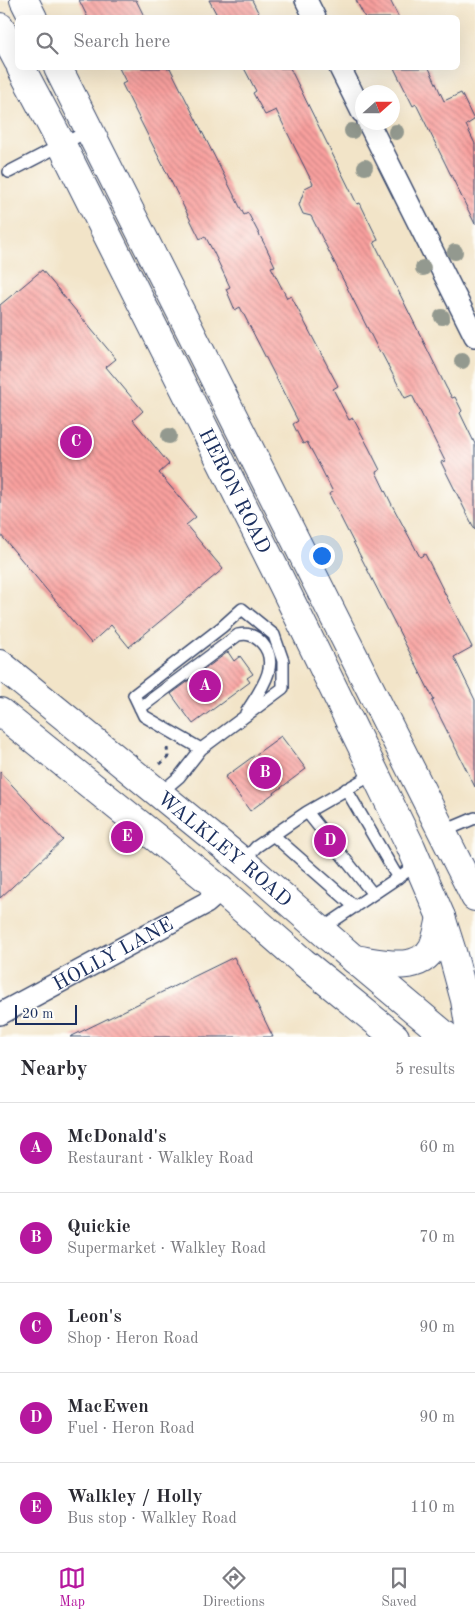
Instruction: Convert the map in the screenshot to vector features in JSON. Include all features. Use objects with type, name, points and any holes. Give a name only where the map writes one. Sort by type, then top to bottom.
[{"type":"main road","points":[[24,0],[32,15]]},
{"type":"main road","points":[[0,27],[15,54]]},
{"type":"main road","name":"HERON ROAD","points":[[22,70],[62,145],[282,583],[375,773],[408,871],[441,917],[465,1000],[471,1037]]},
{"type":"main road","name":"HERON ROAD","points":[[59,70],[441,833],[475,897]]},
{"type":"main road","points":[[282,583],[309,569]]},
{"type":"main road","name":"WALKLEY ROAD","points":[[0,664],[243,862],[320,930],[448,1037]]},
{"type":"main road","name":"WALKLEY ROAD","points":[[0,712],[221,890],[303,962],[395,1037]]},
{"type":"main road","points":[[93,787],[127,793],[159,794]]},
{"type":"main road","points":[[221,890],[243,862]]},
{"type":"main road","points":[[354,959],[396,965],[412,963],[426,956],[432,948],[441,917]]},
{"type":"street","points":[[306,0],[314,15]]},
{"type":"street","points":[[341,70],[355,98]]},
{"type":"street","points":[[372,130],[475,336]]},
{"type":"street","name":"HOLLY LANE","points":[[0,1014],[206,904],[221,890]]},
{"type":"lane","points":[[9,172],[90,130]]},
{"type":"lane","points":[[159,794],[179,776],[201,749],[284,688],[283,661],[274,635],[242,609],[134,695],[144,716],[201,749]]},
{"type":"lane","points":[[140,708],[238,635],[247,634],[255,636],[263,644],[268,652],[270,663],[267,677],[242,718]]},
{"type":"lane","points":[[243,862],[256,847],[307,812],[375,773]]},
{"type":"lane","points":[[320,930],[408,871],[346,789]]},
{"type":"lane","points":[[307,812],[319,827]]},
{"type":"lane","points":[[441,833],[475,818]]},
{"type":"lane","points":[[273,835],[355,906]]},
{"type":"lane","points":[[341,854],[373,894]]},
{"type":"building","points":[[79,0],[136,0],[144,15],[86,15]]},
{"type":"building","points":[[209,0],[252,0],[260,15],[217,15]]},
{"type":"building","points":[[356,0],[390,0],[398,15],[364,15]]},
{"type":"building","points":[[120,70],[171,70],[244,215],[248,213],[266,247],[275,266],[271,267],[287,298],[291,296],[338,386],[333,389],[349,420],[353,418],[369,448],[380,470],[376,472],[392,505],[420,557],[425,554],[472,647],[454,657],[475,700],[475,787],[432,701],[434,700],[329,494],[333,492],[321,468],[307,442],[303,444],[293,424],[298,421],[240,307],[235,310],[226,289],[230,287],[214,253],[205,236],[200,239],[122,84],[126,82]]},
{"type":"building","points":[[245,70],[291,70],[357,204],[360,203],[378,240],[374,242],[446,387],[452,398],[455,397],[462,411],[460,413],[475,444],[475,530],[441,462],[445,461],[412,395],[405,398],[380,353],[311,216],[303,214],[299,205],[305,188],[313,184],[276,110],[265,115],[253,93],[256,91]]},
{"type":"building","points":[[395,70],[430,70],[444,101],[461,93],[474,120],[466,125],[475,144],[475,224],[416,104],[413,106]]},
{"type":"building","points":[[42,270],[116,359],[106,367],[143,411],[133,420],[169,464],[159,473],[196,517],[186,525],[223,569],[129,647],[111,625],[91,643],[0,534],[0,305]]},
{"type":"building","points":[[228,652],[234,661],[240,656],[253,674],[247,678],[250,682],[193,724],[171,694]]},
{"type":"building","points":[[281,736],[306,769],[250,811],[225,777]]},
{"type":"building","points":[[0,772],[63,840],[0,898]]},
{"type":"building","points":[[234,957],[273,1037],[70,1037]]},
{"type":"place","name":"Leon's","points":[[76,442]]},
{"type":"place","name":"McDonald's","points":[[205,686]]},
{"type":"place","name":"Quickie","points":[[265,773]]},
{"type":"place","name":"Walkley / Holly","points":[[127,837]]},
{"type":"place","name":"MacEwen","points":[[330,841]]}]
